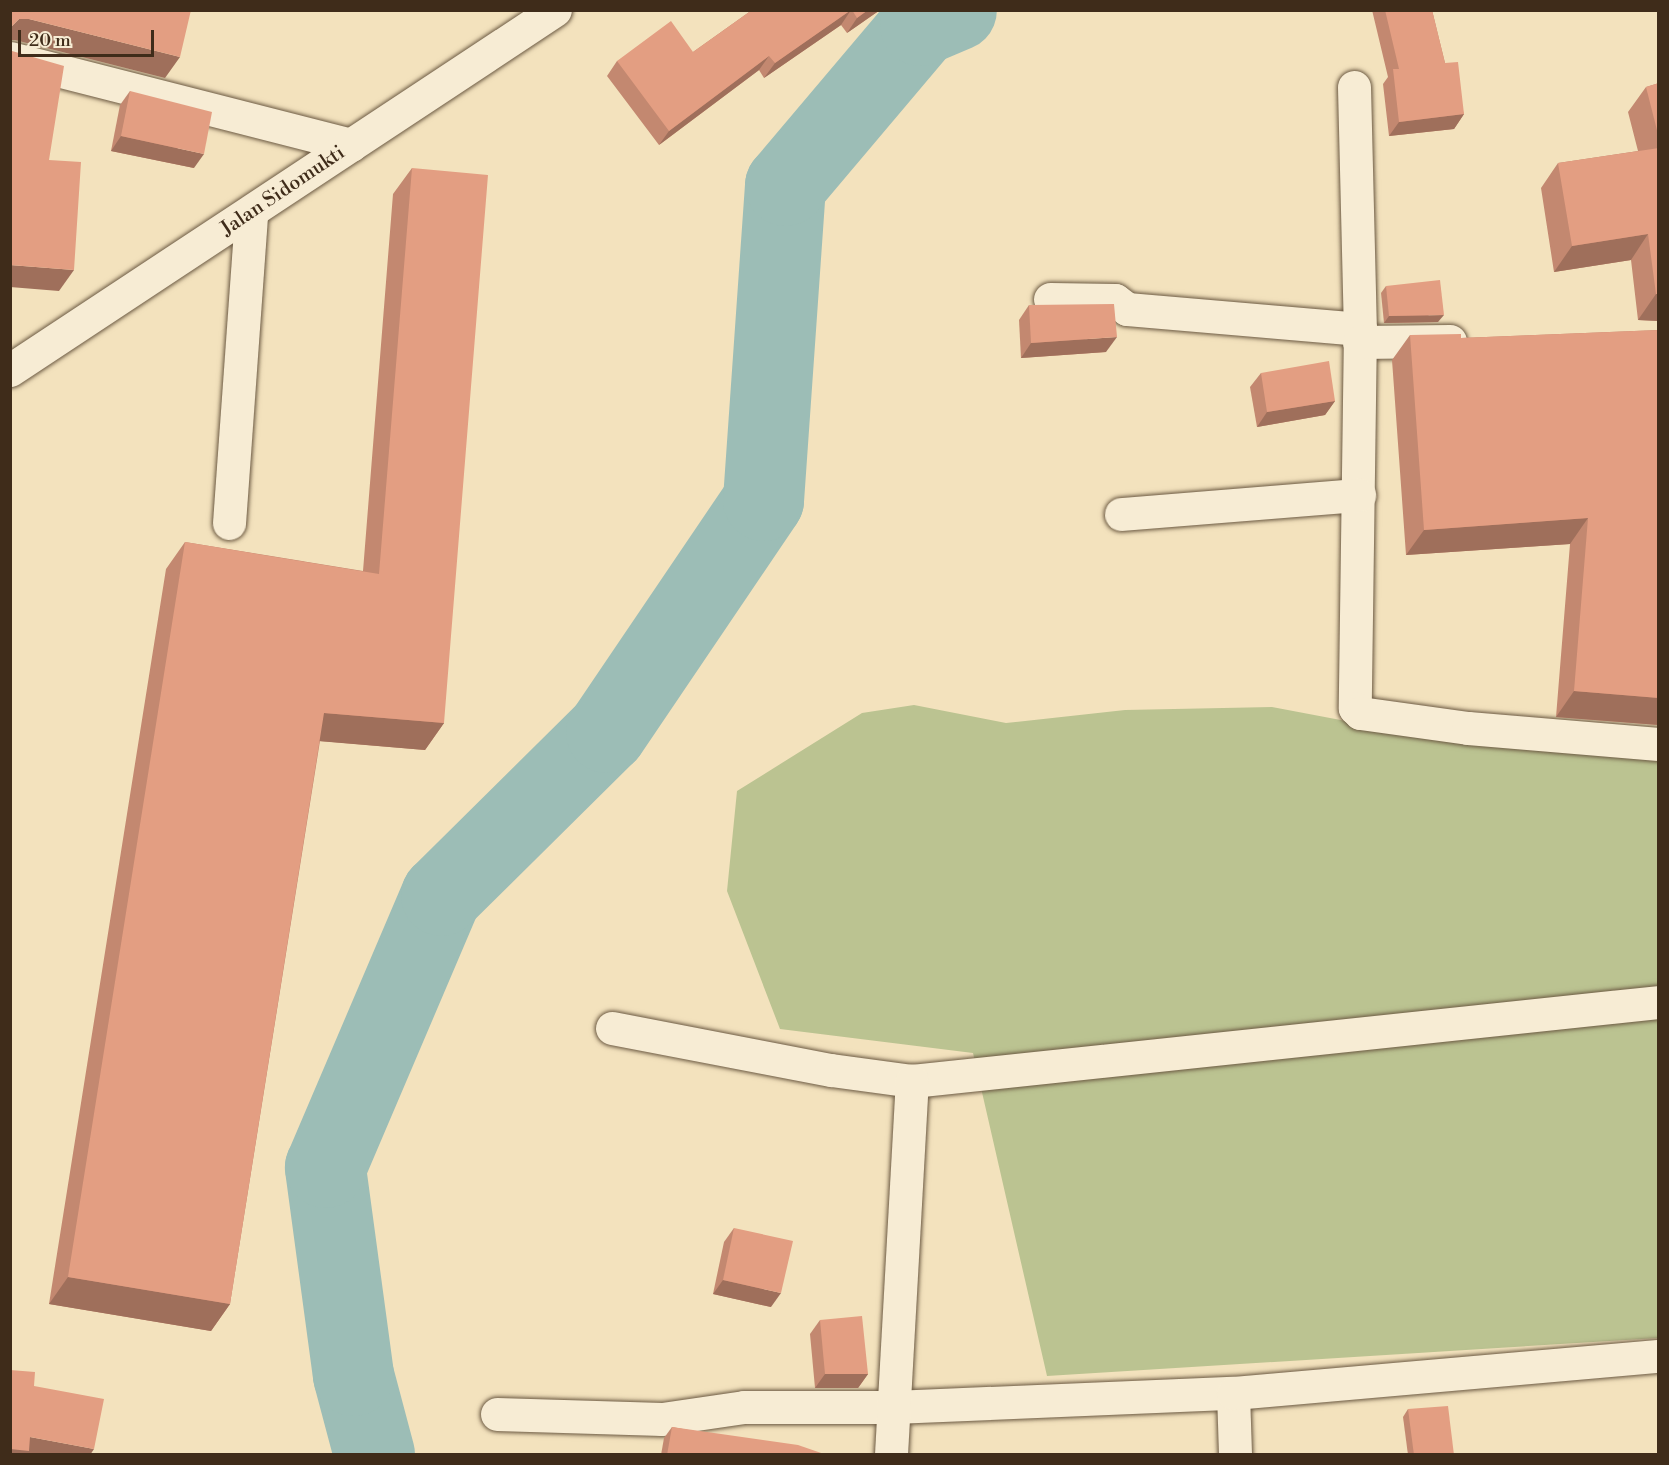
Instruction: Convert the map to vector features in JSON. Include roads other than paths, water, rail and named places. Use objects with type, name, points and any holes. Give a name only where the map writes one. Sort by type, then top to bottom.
[{"type":"street","name":"Jalan Sidomukti","points":[[10,370],[251,214],[555,10]]},
{"type":"street","points":[[10,58],[351,145]]},
{"type":"street","points":[[1354,87],[1359,335],[1359,495],[1353,699],[1360,713],[1468,728],[1659,744]]},
{"type":"street","points":[[229,524],[251,214]]},
{"type":"street","points":[[1050,298],[1115,300],[1126,309],[1359,335],[1476,341]]},
{"type":"street","points":[[1121,514],[1359,495]]},
{"type":"street","points":[[612,1028],[831,1071],[912,1081],[1659,1002]]},
{"type":"street","points":[[891,1455],[912,1081]]},
{"type":"street","points":[[497,1414],[662,1419],[744,1407],[893,1407],[1233,1393],[1659,1356]]},
{"type":"street","points":[[1233,1393],[1235,1455]]},
{"type":"waterway","points":[[374,1454],[353,1375],[325,1167],[441,895],[606,732],[763,500],[785,185],[920,25],[956,10]]}]
